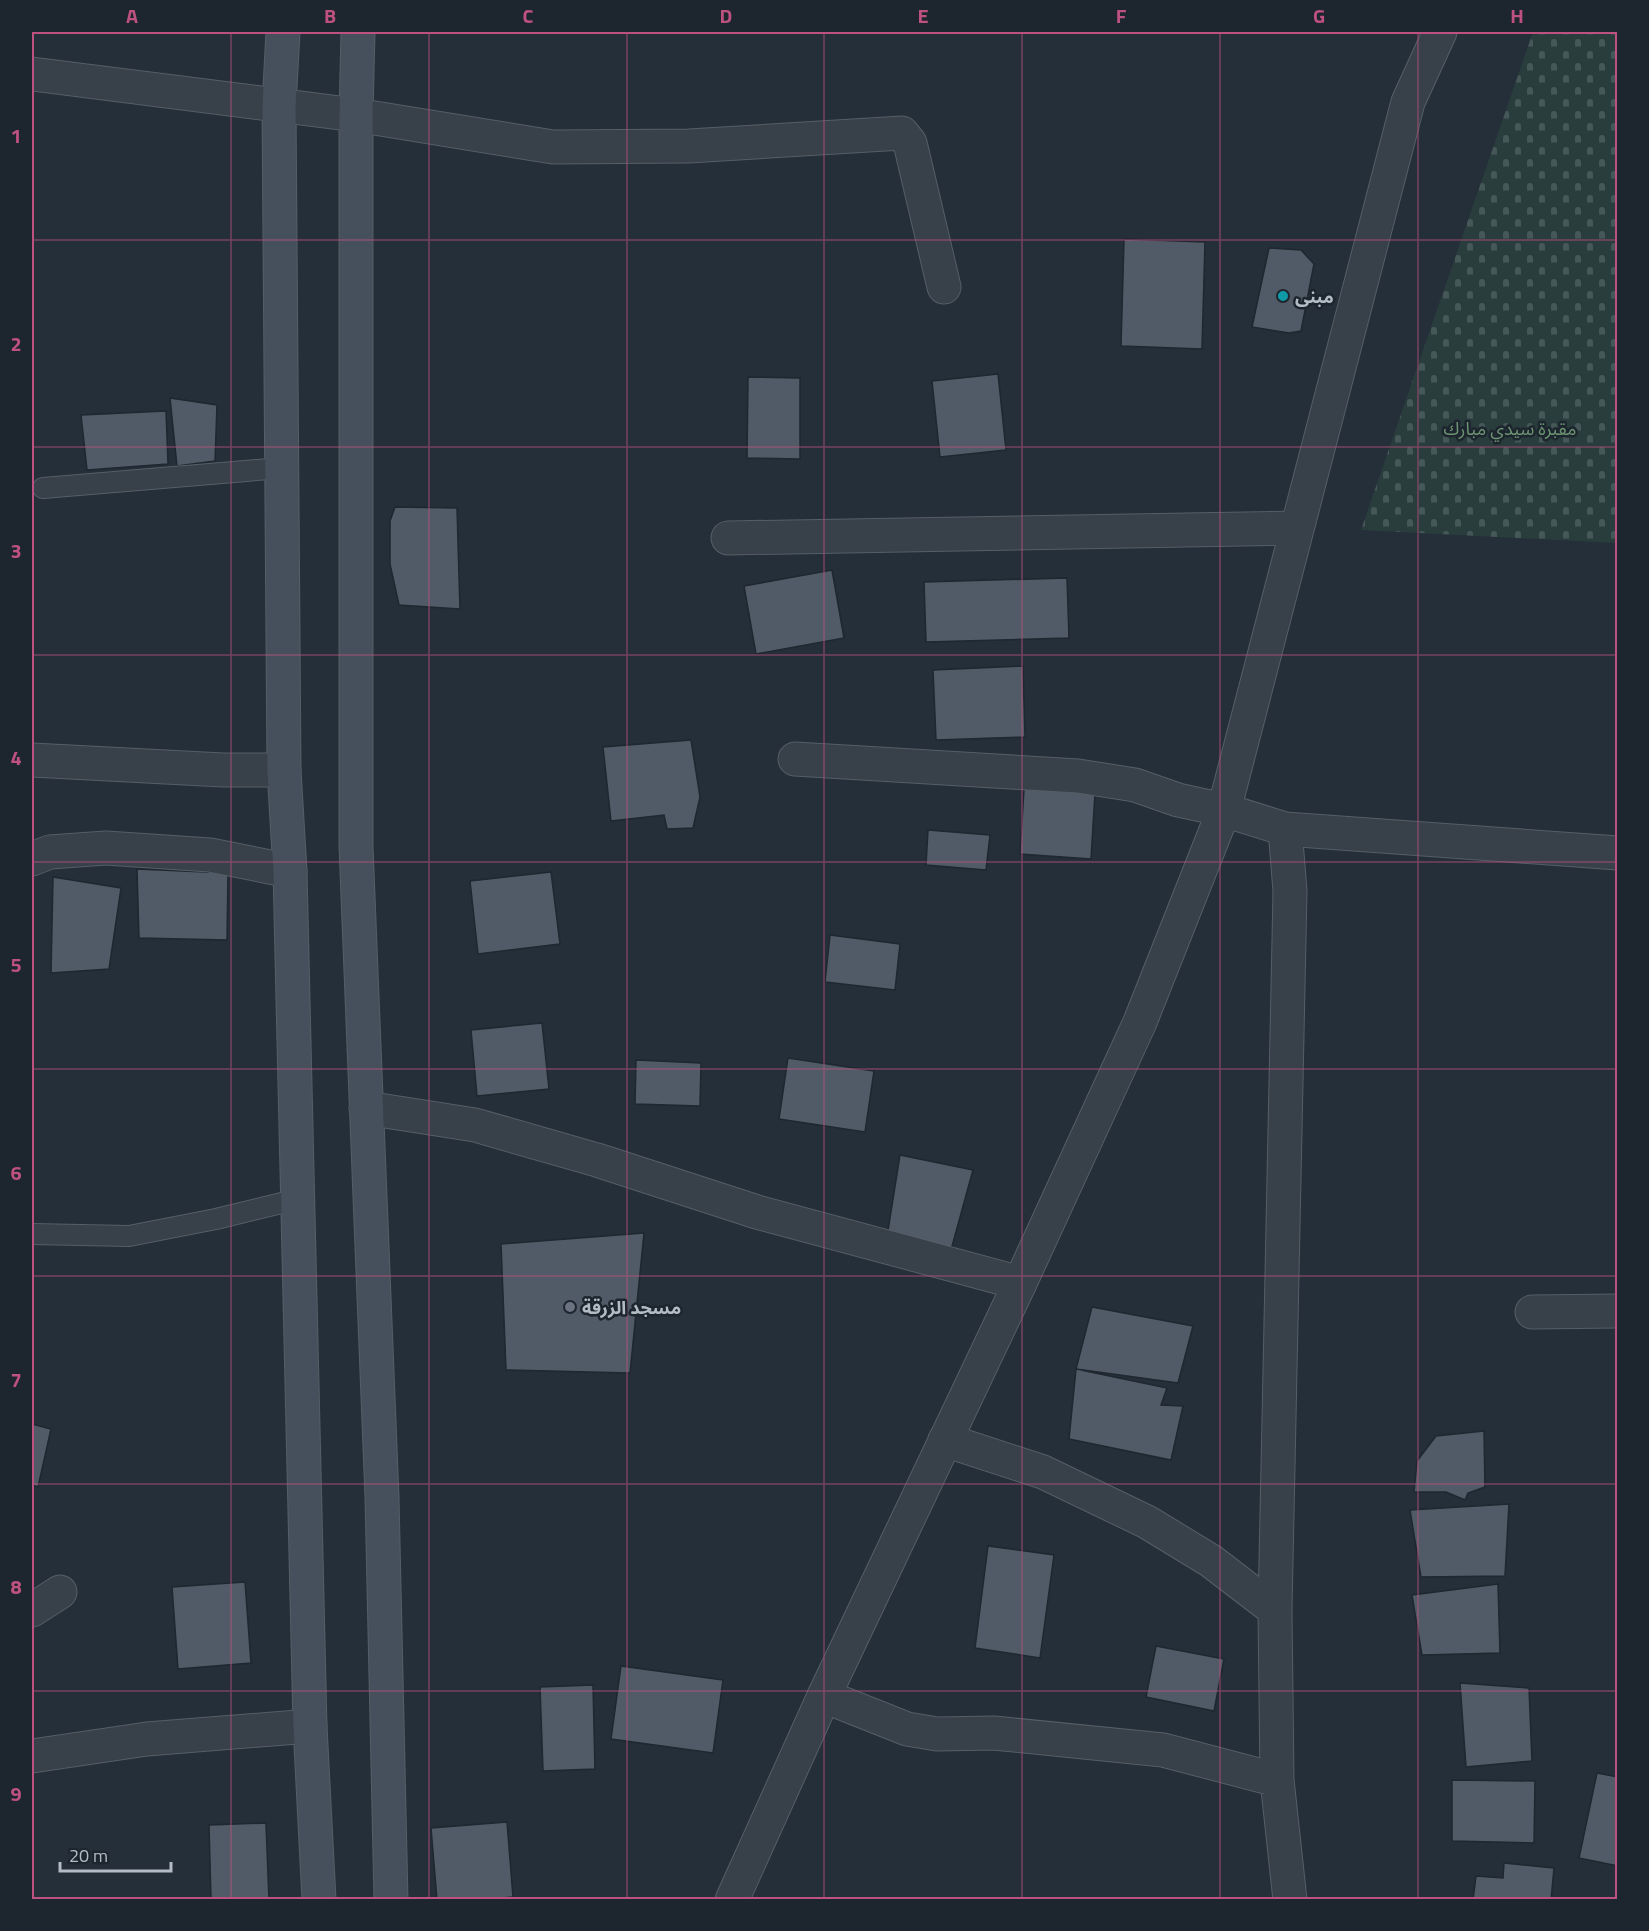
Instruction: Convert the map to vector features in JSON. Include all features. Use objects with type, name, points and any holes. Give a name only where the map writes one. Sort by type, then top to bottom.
[{"type":"main road","points":[[283,32],[279,106],[284,770],[290,871],[310,1726],[319,1899]]},
{"type":"main road","points":[[358,32],[355,765],[382,1497],[391,1899]]},
{"type":"street","points":[[732,1899],[824,1696],[1020,1283],[1140,1022],[1224,810],[1408,102],[1440,32]]},
{"type":"street","points":[[32,74],[356,115],[553,147],[688,146],[902,133],[910,143],[944,287]]},
{"type":"street","points":[[728,538],[1296,528]]},
{"type":"street","points":[[795,759],[1078,776],[1135,785],[1178,800],[1224,810],[1285,829],[1617,853]]},
{"type":"street","points":[[32,760],[223,770],[284,770]]},
{"type":"street","points":[[1285,829],[1290,891],[1275,1610],[1277,1780],[1290,1899]]},
{"type":"street","points":[[32,859],[50,852],[106,848],[210,855],[290,871]]},
{"type":"street","points":[[366,1108],[475,1125],[597,1160],[757,1212],[1020,1283]]},
{"type":"street","points":[[1532,1312],[1617,1311]]},
{"type":"street","points":[[945,1440],[1043,1472],[1147,1522],[1211,1561],[1275,1610]]},
{"type":"street","points":[[32,1610],[60,1592]]},
{"type":"street","points":[[824,1696],[907,1729],[938,1734],[1005,1734],[1163,1750],[1277,1780]]},
{"type":"street","points":[[32,1756],[147,1739],[310,1726]]},
{"type":"lane","points":[[43,488],[281,468]]},
{"type":"lane","points":[[32,1234],[129,1236],[216,1219],[298,1199]]},
{"type":"green space","name":"مقبرة سيدي مبارك","points":[[1533,32],[1617,32],[1617,543],[1361,530]]},
{"type":"building","points":[[1124,239],[1205,242],[1202,349],[1121,346]]},
{"type":"building","name":"مبنى","points":[[1269,248],[1301,250],[1314,264],[1301,331],[1289,333],[1252,327]]},
{"type":"building","points":[[998,374],[1006,450],[940,457],[932,381]]},
{"type":"building","points":[[748,377],[800,378],[800,459],[747,458]]},
{"type":"building","points":[[170,398],[217,405],[215,461],[177,466]]},
{"type":"building","points":[[166,411],[168,464],[87,470],[81,415]]},
{"type":"building","points":[[395,507],[457,508],[460,609],[399,605],[390,564],[390,521]]},
{"type":"building","points":[[832,570],[844,638],[756,654],[744,586]]},
{"type":"building","points":[[1067,578],[1069,638],[926,642],[924,582]]},
{"type":"building","points":[[1023,666],[1025,737],[936,740],[933,670]]},
{"type":"building","points":[[691,740],[700,797],[693,828],[667,829],[664,815],[611,821],[603,747]]},
{"type":"building","points":[[1024,789],[1095,793],[1091,859],[1020,854]]},
{"type":"building","points":[[928,830],[990,835],[986,870],[926,865]]},
{"type":"building","points":[[137,869],[228,873],[227,940],[139,938]]},
{"type":"building","points":[[551,872],[560,944],[478,954],[470,881]]},
{"type":"building","points":[[53,877],[121,888],[109,969],[51,973]]},
{"type":"building","points":[[830,935],[900,944],[895,990],[825,982]]},
{"type":"building","points":[[542,1023],[549,1089],[477,1096],[471,1030]]},
{"type":"building","points":[[788,1058],[874,1071],[865,1132],[779,1119]]},
{"type":"building","points":[[636,1060],[701,1063],[700,1106],[635,1104]]},
{"type":"building","points":[[900,1155],[973,1170],[951,1250],[887,1237]]},
{"type":"building","name":"مسجد الزرقة","points":[[644,1233],[630,1373],[506,1370],[501,1244]]},
{"type":"building","points":[[1092,1307],[1193,1326],[1178,1383],[1076,1369]]},
{"type":"building","points":[[1076,1369],[1167,1388],[1161,1405],[1183,1406],[1171,1460],[1069,1439]]},
{"type":"building","points":[[32,1424],[51,1429],[38,1487],[32,1485]]},
{"type":"building","points":[[1484,1431],[1485,1487],[1468,1493],[1465,1500],[1446,1492],[1414,1492],[1417,1461],[1436,1436]]},
{"type":"building","points":[[1509,1504],[1505,1576],[1421,1577],[1410,1510]]},
{"type":"building","points":[[988,1546],[1054,1555],[1040,1658],[975,1648]]},
{"type":"building","points":[[245,1582],[251,1663],[178,1669],[172,1587]]},
{"type":"building","points":[[1498,1584],[1500,1653],[1422,1655],[1412,1595]]},
{"type":"building","points":[[1156,1646],[1224,1659],[1214,1711],[1146,1697]]},
{"type":"building","points":[[621,1666],[723,1680],[713,1753],[611,1739]]},
{"type":"building","points":[[1460,1683],[1529,1688],[1532,1761],[1466,1767]]},
{"type":"building","points":[[593,1685],[595,1769],[543,1771],[540,1687]]},
{"type":"building","points":[[1597,1773],[1618,1777],[1618,1866],[1579,1858]]},
{"type":"building","points":[[1452,1780],[1535,1781],[1534,1843],[1452,1841]]},
{"type":"building","points":[[507,1822],[513,1897],[437,1900],[431,1828]]},
{"type":"building","points":[[266,1823],[269,1900],[211,1900],[209,1825]]},
{"type":"building","points":[[1504,1863],[1554,1868],[1551,1900],[1473,1900],[1476,1876],[1503,1878]]},
{"type":"place","name":"مبنى","points":[[1283,296]]},
{"type":"place","name":"مسجد الزرقة","points":[[570,1307]]}]
